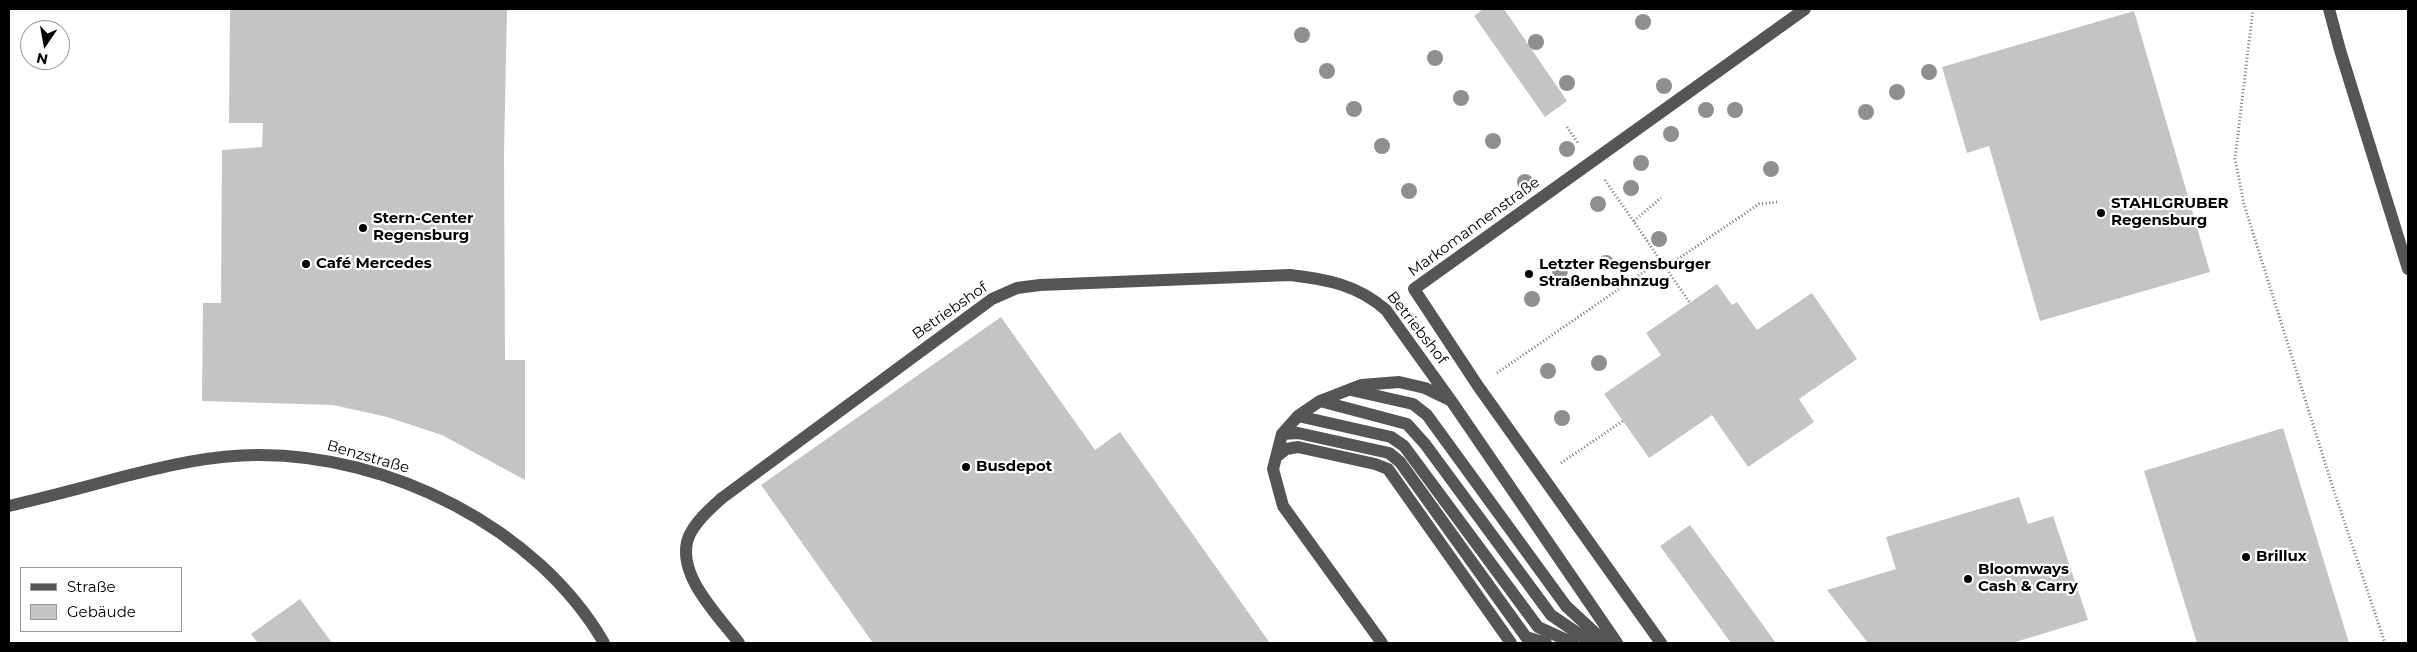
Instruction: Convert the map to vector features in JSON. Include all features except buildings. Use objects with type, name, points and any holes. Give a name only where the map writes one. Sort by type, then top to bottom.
[{"type":"street","name":"Markomannenstraße","points":[[1661,643],[1478,386],[1414,289],[1804,9]]},
{"type":"street","points":[[2329,9],[2408,269]]},
{"type":"street","name":"Betriebshof","points":[[739,643],[690,577],[685,556],[689,536],[701,518],[722,498],[992,299],[1018,288],[1040,285],[1290,275],[1325,279],[1359,291],[1372,297],[1386,310],[1452,402],[1617,643]]},
{"type":"street","name":"Betriebshof","points":[[1382,643],[1283,506],[1273,469],[1282,434],[1298,416],[1320,401],[1361,385],[1399,382],[1425,388],[1452,402]]},
{"type":"street","points":[[1349,389],[1413,404],[1427,415],[1566,606],[1606,643]]},
{"type":"street","points":[[1320,401],[1407,424],[1425,444],[1551,615],[1592,643]]},
{"type":"street","points":[[1298,416],[1391,437],[1404,446],[1538,626],[1573,643]]},
{"type":"street","points":[[1282,434],[1298,432],[1390,453],[1400,462],[1526,637],[1546,643]]},
{"type":"street","points":[[1276,457],[1286,449],[1298,446],[1375,464],[1388,469],[1511,643]]},
{"type":"street","name":"Benzstraße","points":[[9,506],[182,462],[256,454],[330,460],[397,479],[452,504],[506,538],[555,579],[592,623],[604,643]]},
{"type":"path","points":[[2253,9],[2235,159],[2244,204],[2332,485],[2384,643]]},
{"type":"path","points":[[1567,127],[1690,303]]},
{"type":"path","points":[[1634,221],[1662,198]]},
{"type":"path","points":[[1666,267],[1759,204],[1777,202]]},
{"type":"path","points":[[1478,386],[1661,260]]},
{"type":"path","points":[[1542,476],[1623,421]]},
{"type":"place","name":"STAHLGRUBER Regensburg","points":[[2101,213]]},
{"type":"place","name":"Stern-Center Regensburg","points":[[363,228]]},
{"type":"place","name":"Café Mercedes","points":[[306,264]]},
{"type":"place","name":"Letzter Regensburger Straßenbahnzug","points":[[1529,274]]},
{"type":"place","name":"Busdepot","points":[[966,467]]},
{"type":"place","name":"Brillux","points":[[2246,557]]},
{"type":"place","name":"Bloomways Cash & Carry","points":[[1968,579]]}]
